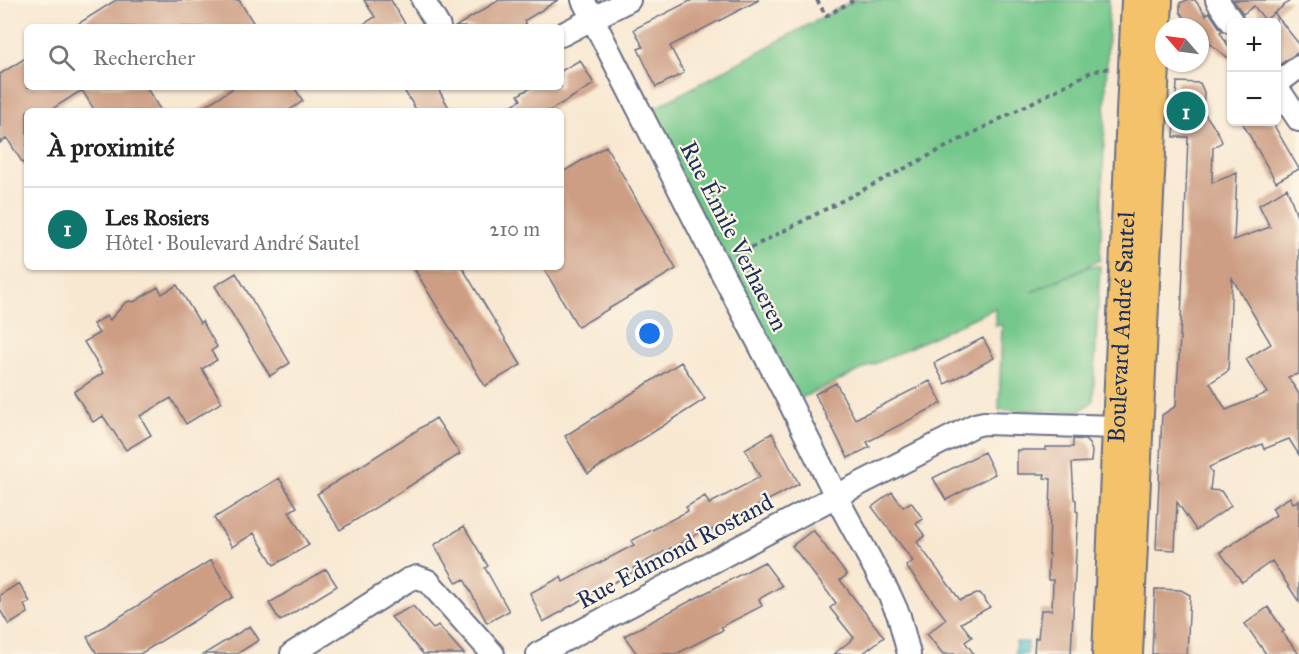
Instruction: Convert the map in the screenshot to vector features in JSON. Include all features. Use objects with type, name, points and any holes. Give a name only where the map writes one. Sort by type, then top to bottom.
[{"type":"main road","name":"Boulevard André Sautel","points":[[1107,654],[1137,0]]},
{"type":"main road","name":"Boulevard André Sautel","points":[[1128,654],[1158,0]]},
{"type":"street","points":[[423,0],[437,24]]},
{"type":"street","points":[[564,32],[588,9],[629,0]]},
{"type":"street","points":[[1217,0],[1229,18]]},
{"type":"street","name":"Rue Émile Verhaeren","points":[[588,9],[836,496],[890,596],[899,616],[909,654]]},
{"type":"street","points":[[1281,81],[1299,67]]},
{"type":"street","points":[[1281,93],[1299,120]]},
{"type":"street","name":"Rue Edmond Rostand","points":[[538,654],[975,425],[984,423],[1117,427]]},
{"type":"street","points":[[292,654],[408,580],[417,578],[428,581],[493,654]]},
{"type":"path","points":[[817,0],[826,16],[854,0]]},
{"type":"path","points":[[718,265],[1093,71],[1133,68]]},
{"type":"green space","points":[[854,0],[1109,0],[1100,260],[1032,292],[1088,267],[1100,266],[1093,401],[1080,411],[999,410],[1002,325],[995,325],[995,308],[790,403],[642,115]]},
{"type":"water","points":[[1016,642],[1028,642],[1027,654],[1015,654]]},
{"type":"building","points":[[116,0],[239,0],[254,24],[78,24]]},
{"type":"building","points":[[364,0],[391,0],[405,24],[364,24],[375,17]]},
{"type":"building","points":[[499,0],[558,0],[524,21],[526,24],[460,24]]},
{"type":"building","points":[[692,0],[759,0],[670,46],[684,73],[656,87],[638,49],[643,47],[634,29]]},
{"type":"building","points":[[1195,0],[1206,15],[1209,12],[1222,31],[1220,32],[1227,44],[1227,57],[1209,43],[1209,18],[1184,18],[1180,12],[1180,3]]},
{"type":"building","points":[[1233,0],[1291,0],[1268,18],[1263,18],[1254,6],[1243,14]]},
{"type":"building","points":[[1281,21],[1299,44],[1299,52],[1281,64]]},
{"type":"building","points":[[24,59],[24,90],[82,90],[54,108],[24,108],[24,165],[7,138],[0,143],[0,74]]},
{"type":"building","points":[[580,60],[594,84],[554,108],[506,108],[521,100],[518,95],[527,90],[564,90],[564,69]]},
{"type":"building","points":[[1177,82],[1200,83],[1204,92],[1203,111],[1222,142],[1213,148],[1212,183],[1237,173],[1234,240],[1270,227],[1259,205],[1287,188],[1299,221],[1299,374],[1288,377],[1299,394],[1299,455],[1289,439],[1264,449],[1262,444],[1209,467],[1212,473],[1210,490],[1221,491],[1231,506],[1196,530],[1177,502],[1175,550],[1156,549],[1162,415],[1176,406],[1181,320],[1188,137],[1174,137]],"holes":[[[1232,278],[1271,344],[1246,359],[1267,393],[1226,410],[1210,383],[1228,371]]]},
{"type":"building","points":[[82,90],[148,90],[159,108],[93,108]]},
{"type":"building","points":[[230,90],[296,90],[303,101],[292,108],[202,108]]},
{"type":"building","points":[[404,90],[439,90],[449,108],[415,108]]},
{"type":"building","points":[[1244,126],[1274,126],[1299,169],[1276,182]]},
{"type":"building","points":[[606,146],[676,269],[578,327],[545,270],[564,270],[564,171]]},
{"type":"building","points":[[415,270],[464,270],[521,365],[485,386]]},
{"type":"building","points":[[236,273],[290,363],[270,376],[215,286]]},
{"type":"building","points":[[177,285],[217,347],[211,351],[217,360],[202,369],[222,402],[186,424],[171,398],[140,416],[151,435],[126,450],[103,416],[93,422],[74,392],[103,373],[84,342],[99,333],[93,324],[107,316],[110,320],[125,303],[134,302],[158,287],[162,294]]},
{"type":"building","points":[[983,338],[994,358],[945,384],[934,363]]},
{"type":"building","points":[[681,362],[705,399],[588,474],[565,436]]},
{"type":"building","points":[[930,381],[942,403],[867,442],[870,447],[848,458],[815,394],[836,383],[855,419]]},
{"type":"building","points":[[436,418],[460,454],[340,530],[317,494]]},
{"type":"building","points":[[772,433],[799,484],[633,568],[635,571],[543,622],[530,593],[561,577],[563,582],[634,545],[631,541],[688,511],[686,507],[705,496],[709,504],[760,477],[745,449]]},
{"type":"building","points":[[1073,439],[1085,440],[1092,451],[1091,462],[1072,463],[1074,499],[1078,512],[1071,654],[1034,654],[1041,610],[1052,610],[1053,580],[1048,580],[1051,479],[1044,478],[1045,474],[1017,474],[1017,450],[1073,447]]},
{"type":"building","points":[[984,452],[995,474],[946,500],[933,478]]},
{"type":"building","points":[[279,478],[297,507],[289,512],[309,545],[274,565],[254,533],[232,547],[214,518]]},
{"type":"building","points":[[892,492],[903,507],[911,502],[923,519],[916,524],[925,536],[917,542],[960,600],[980,593],[990,607],[961,623],[972,637],[965,642],[974,654],[943,654],[927,634],[946,619],[906,566],[913,561],[872,507]]},
{"type":"building","points":[[1290,497],[1293,503],[1299,500],[1299,602],[1272,561],[1242,582],[1220,552],[1276,515],[1272,508]]},
{"type":"building","points":[[464,526],[488,566],[485,568],[509,611],[487,623],[464,579],[457,583],[434,545]]},
{"type":"building","points":[[813,530],[847,575],[840,580],[884,637],[862,654],[834,654],[854,638],[830,608],[836,603],[792,546]]},
{"type":"building","points":[[211,560],[233,597],[140,654],[97,654],[87,637]]},
{"type":"building","points":[[764,562],[782,586],[759,599],[762,606],[721,627],[723,630],[676,654],[637,654],[624,636]]},
{"type":"building","points":[[326,569],[337,586],[280,621],[269,603]]},
{"type":"building","points":[[19,583],[30,602],[24,605],[28,613],[9,625],[0,610],[0,595]]},
{"type":"building","points":[[1155,589],[1181,590],[1190,595],[1187,654],[1152,654]]},
{"type":"building","points":[[413,606],[433,629],[438,625],[464,654],[423,654],[391,617]]},
{"type":"building","points":[[1268,607],[1284,631],[1282,632],[1299,654],[1266,654],[1245,624]]},
{"type":"building","points":[[250,626],[259,640],[237,654],[204,654]]},
{"type":"place","name":"Les Rosiers","points":[[1186,111]]}]
